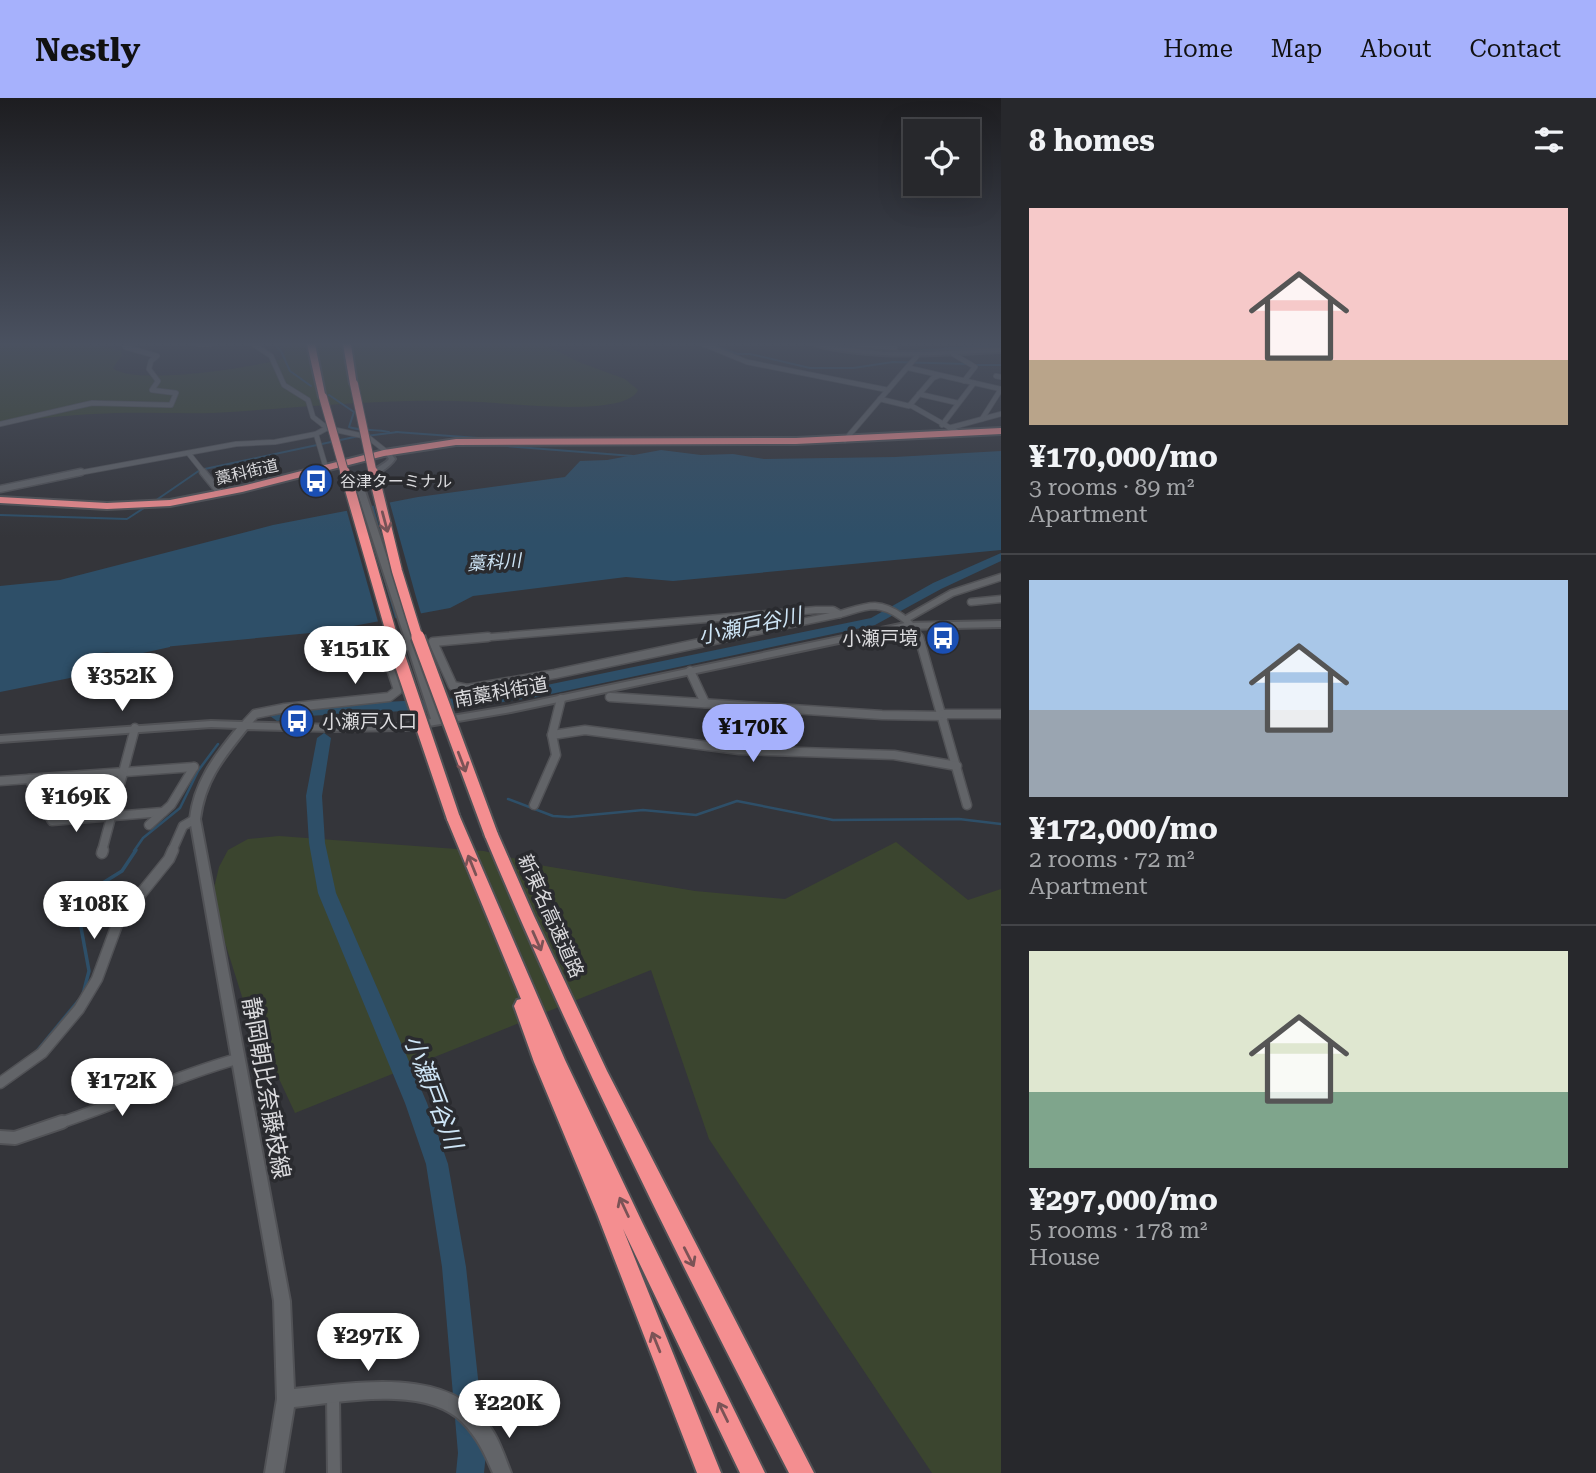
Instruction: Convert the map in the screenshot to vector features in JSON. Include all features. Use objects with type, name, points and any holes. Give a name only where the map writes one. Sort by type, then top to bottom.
[{"type":"highway","points":[[327,408],[390,630],[453,817],[543,1062],[607,1214],[709,1473]]},
{"type":"highway","name":"新東名高速道路","points":[[359,408],[406,599],[447,720],[491,834],[594,1068],[802,1473]]},
{"type":"highway","name":"藁科街道","points":[[0,500],[169,503],[388,453],[456,442],[845,440],[1001,432]]},
{"type":"highway","points":[[482,890],[584,1121],[753,1473]]},
{"type":"main road","points":[[388,453],[392,458],[390,464],[365,478],[360,488],[437,722]]},
{"type":"main road","name":"南藁科街道","points":[[0,739],[211,724],[405,727],[561,699],[909,622],[1001,624]]},
{"type":"main road","name":"静岡朝比奈藤枝線","points":[[244,726],[203,780],[195,800],[195,819],[282,1301],[286,1399],[274,1473]]},
{"type":"main road","points":[[286,1399],[408,1390],[443,1399],[462,1409],[477,1422],[502,1473]]},
{"type":"street","points":[[0,424],[69,408]]},
{"type":"street","points":[[310,408],[313,417],[327,428],[368,437],[388,453]]},
{"type":"street","points":[[845,440],[872,408]]},
{"type":"street","points":[[919,408],[942,425],[961,434]]},
{"type":"street","points":[[942,425],[954,408]]},
{"type":"street","points":[[982,419],[989,408]]},
{"type":"street","points":[[949,428],[1001,414]]},
{"type":"street","points":[[0,489],[132,461],[189,454],[229,445],[263,444],[316,434],[327,428]]},
{"type":"street","points":[[316,434],[326,468]]},
{"type":"street","points":[[189,454],[220,493]]},
{"type":"street","points":[[909,622],[952,593],[1001,577]]},
{"type":"street","points":[[971,602],[1001,599]]},
{"type":"street","points":[[433,642],[453,686],[467,688],[555,674],[870,607],[882,608],[909,622],[944,715],[967,805]]},
{"type":"street","points":[[244,726],[255,714],[389,696],[398,690],[385,650],[433,642],[816,610],[833,610],[841,614]]},
{"type":"street","points":[[690,671],[705,703]]},
{"type":"street","points":[[610,697],[882,715],[1001,713]]},
{"type":"street","points":[[534,805],[556,755],[552,735],[561,699]]},
{"type":"street","points":[[102,853],[135,728]]},
{"type":"street","points":[[552,735],[585,730],[739,750],[894,755],[957,766]]},
{"type":"street","points":[[0,781],[194,767],[171,805],[149,825]]},
{"type":"street","points":[[29,779],[52,821],[163,812]]},
{"type":"street","points":[[0,1083],[42,1053],[79,1009],[97,979],[118,922],[169,859],[183,826],[195,819]]},
{"type":"street","points":[[0,1138],[15,1138],[105,1108],[196,1070],[237,1059]]},
{"type":"street","points":[[333,1396],[334,1473]]},
{"type":"green space","points":[[0,408],[284,408],[213,413],[88,414],[0,423]]},
{"type":"green space","points":[[279,836],[484,851],[545,866],[695,891],[785,899],[896,842],[968,900],[1001,889],[1001,1473],[932,1473],[709,1139],[651,970],[295,1113],[245,1006],[215,911],[213,892],[219,867],[228,850],[248,839]]},
{"type":"water","points":[[661,450],[701,455],[733,454],[764,459],[895,457],[1001,451],[1001,550],[673,581],[626,577],[473,596],[450,608],[321,632],[100,653],[75,677],[0,692],[0,586],[60,580],[273,525],[418,497],[565,477],[580,461],[607,460]]},
{"type":"pier","points":[[389,500],[422,617],[404,620],[398,600],[373,503]]},
{"type":"pier","points":[[362,505],[396,621],[379,625],[346,508]]},
{"type":"waterway","points":[[348,408],[354,412],[349,427],[389,432]]},
{"type":"waterway","points":[[366,436],[397,432]]},
{"type":"waterway","points":[[397,432],[478,438]]},
{"type":"waterway","points":[[152,503],[200,470],[359,436]]},
{"type":"waterway","points":[[493,445],[633,456]]},
{"type":"waterway","points":[[0,515],[127,519],[147,506]]},
{"type":"waterway","name":"小瀬戸谷川","points":[[277,716],[307,711],[462,703],[537,692],[875,621],[937,586],[1001,557]]},
{"type":"waterway","name":"藁科川","points":[[71,665],[165,644]]},
{"type":"waterway","name":"小瀬戸谷川","points":[[324,738],[314,796],[317,843],[327,893],[416,1103],[437,1164],[454,1267],[472,1453],[470,1473]]},
{"type":"waterway","points":[[134,851],[143,838],[180,808],[198,771],[218,744]]},
{"type":"waterway","points":[[508,799],[553,816],[569,817],[643,810],[696,815],[737,801],[833,820],[959,819],[1001,824]]},
{"type":"waterway","points":[[83,994],[89,971],[78,911],[85,894],[122,871],[136,850]]},
{"type":"waterway","points":[[37,1051],[79,1000]]},
{"type":"place","name":"谷津ターミナル","points":[[316,481]]},
{"type":"place","name":"小瀬戸境","points":[[943,638]]},
{"type":"place","name":"小瀬戸入口","points":[[297,721]]}]
